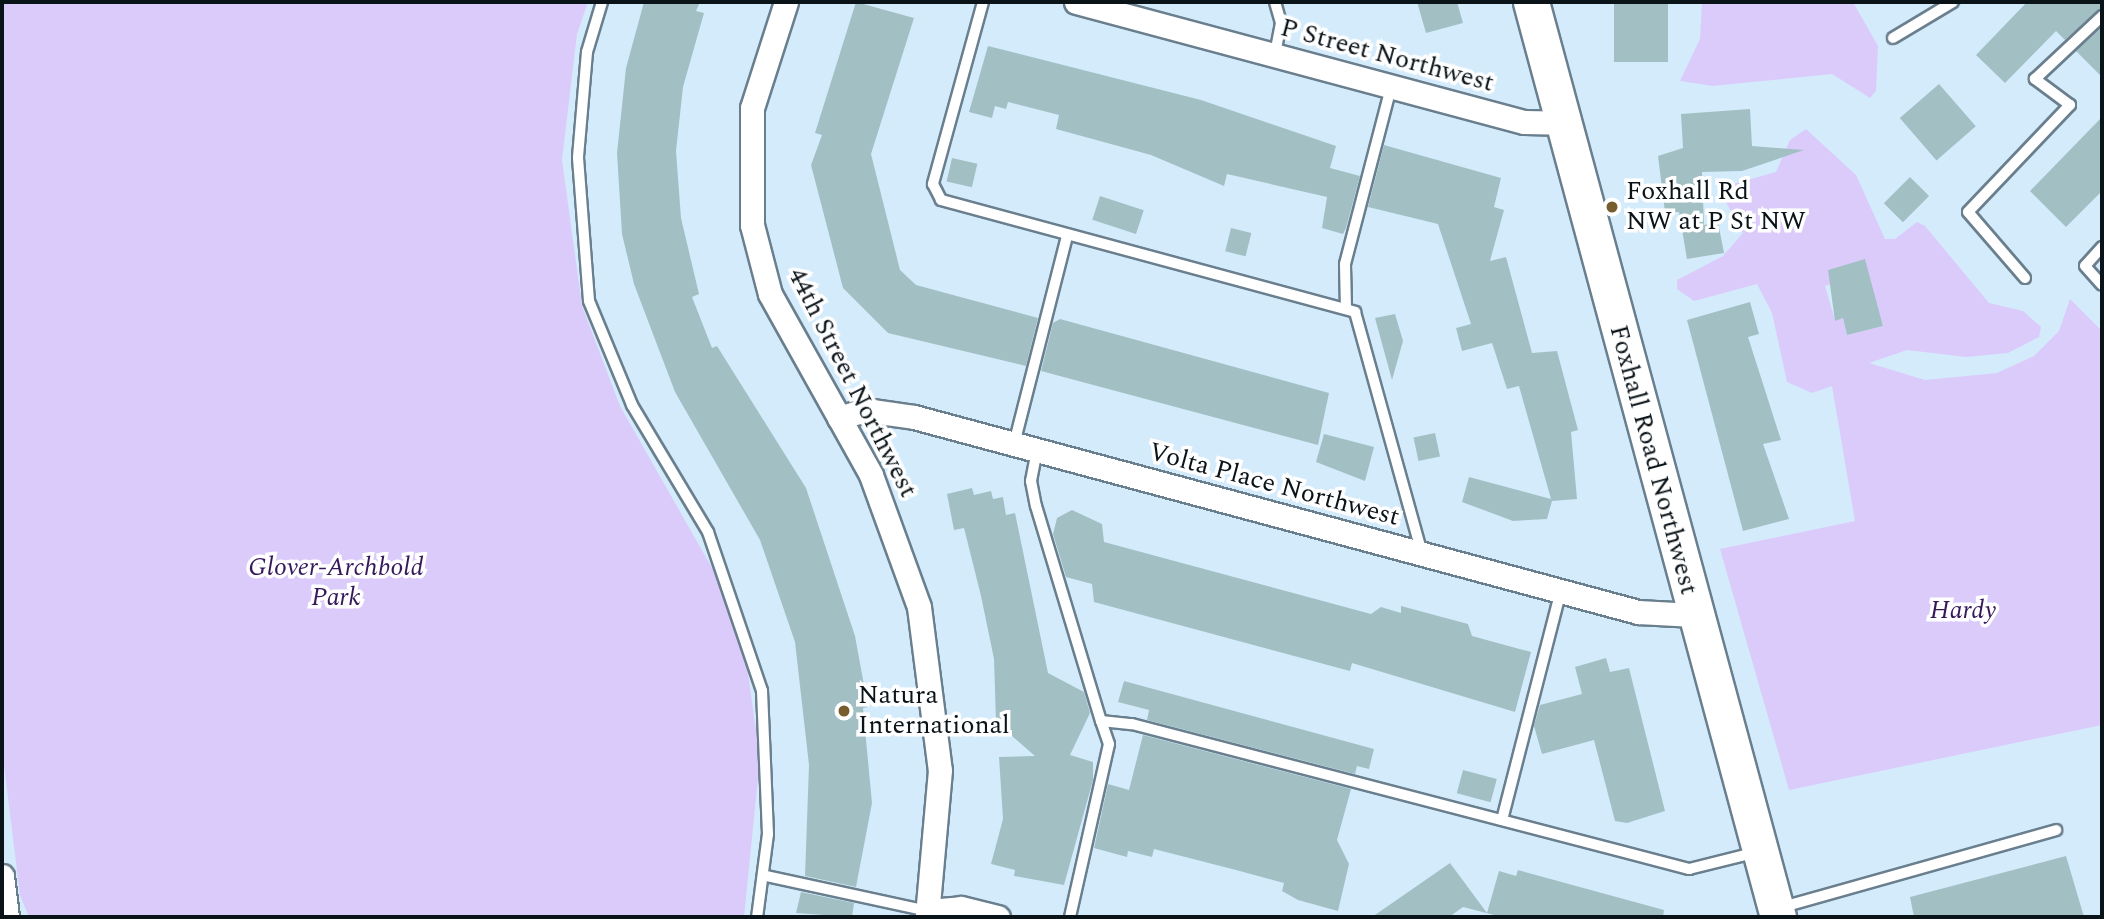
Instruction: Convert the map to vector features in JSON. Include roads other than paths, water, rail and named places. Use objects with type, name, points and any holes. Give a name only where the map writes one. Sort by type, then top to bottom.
[{"type":"main road","name":"Foxhall Road Northwest","points":[[1531,2],[1694,615],[1777,913]]},
{"type":"street","name":"44th Street Northwest","points":[[786,2],[753,100],[750,208],[770,294],[839,418],[898,540],[928,653],[940,795],[930,915]]},
{"type":"street","name":"P Street Northwest","points":[[1076,2],[1524,122],[1563,123]]},
{"type":"street","name":"Volta Place Northwest","points":[[839,418],[865,410],[914,417],[1650,615],[1694,615]]},
{"type":"street","points":[[2,876],[7,917]]},
{"type":"street","points":[[930,915],[961,908],[998,917]]},
{"type":"lane","points":[[602,2],[587,51],[578,158],[589,301],[632,405],[708,532],[738,604],[762,691],[766,876],[757,917]]},
{"type":"lane","points":[[983,2],[933,184],[941,200],[1355,312],[1422,554]]},
{"type":"lane","points":[[1275,2],[1281,23],[1275,55]]},
{"type":"lane","points":[[1893,37],[1953,2]]},
{"type":"lane","points":[[2025,278],[1968,212],[2070,106],[2035,79],[2102,16]]},
{"type":"lane","points":[[1346,309],[1345,264],[1391,87]]},
{"type":"lane","points":[[1014,444],[1067,236]]},
{"type":"lane","points":[[2102,247],[2085,266],[2102,285]]},
{"type":"lane","points":[[1037,450],[1031,481],[1036,506],[1109,744],[1070,917]]},
{"type":"lane","points":[[1502,820],[1561,592]]},
{"type":"lane","points":[[1101,721],[1132,723],[1689,869],[1760,852]]},
{"type":"lane","points":[[1777,913],[2056,830]]},
{"type":"lane","points":[[766,876],[930,915]]},
{"type":"place","name":"Foxhall Rd NW at P St NW","points":[[1612,207]]},
{"type":"place","name":"Natura International","points":[[844,711]]},
{"type":"park label","name":"Glover-Archbold Park","points":[[336,583]]},
{"type":"park label","name":"Hardy","points":[[1963,611]]}]
